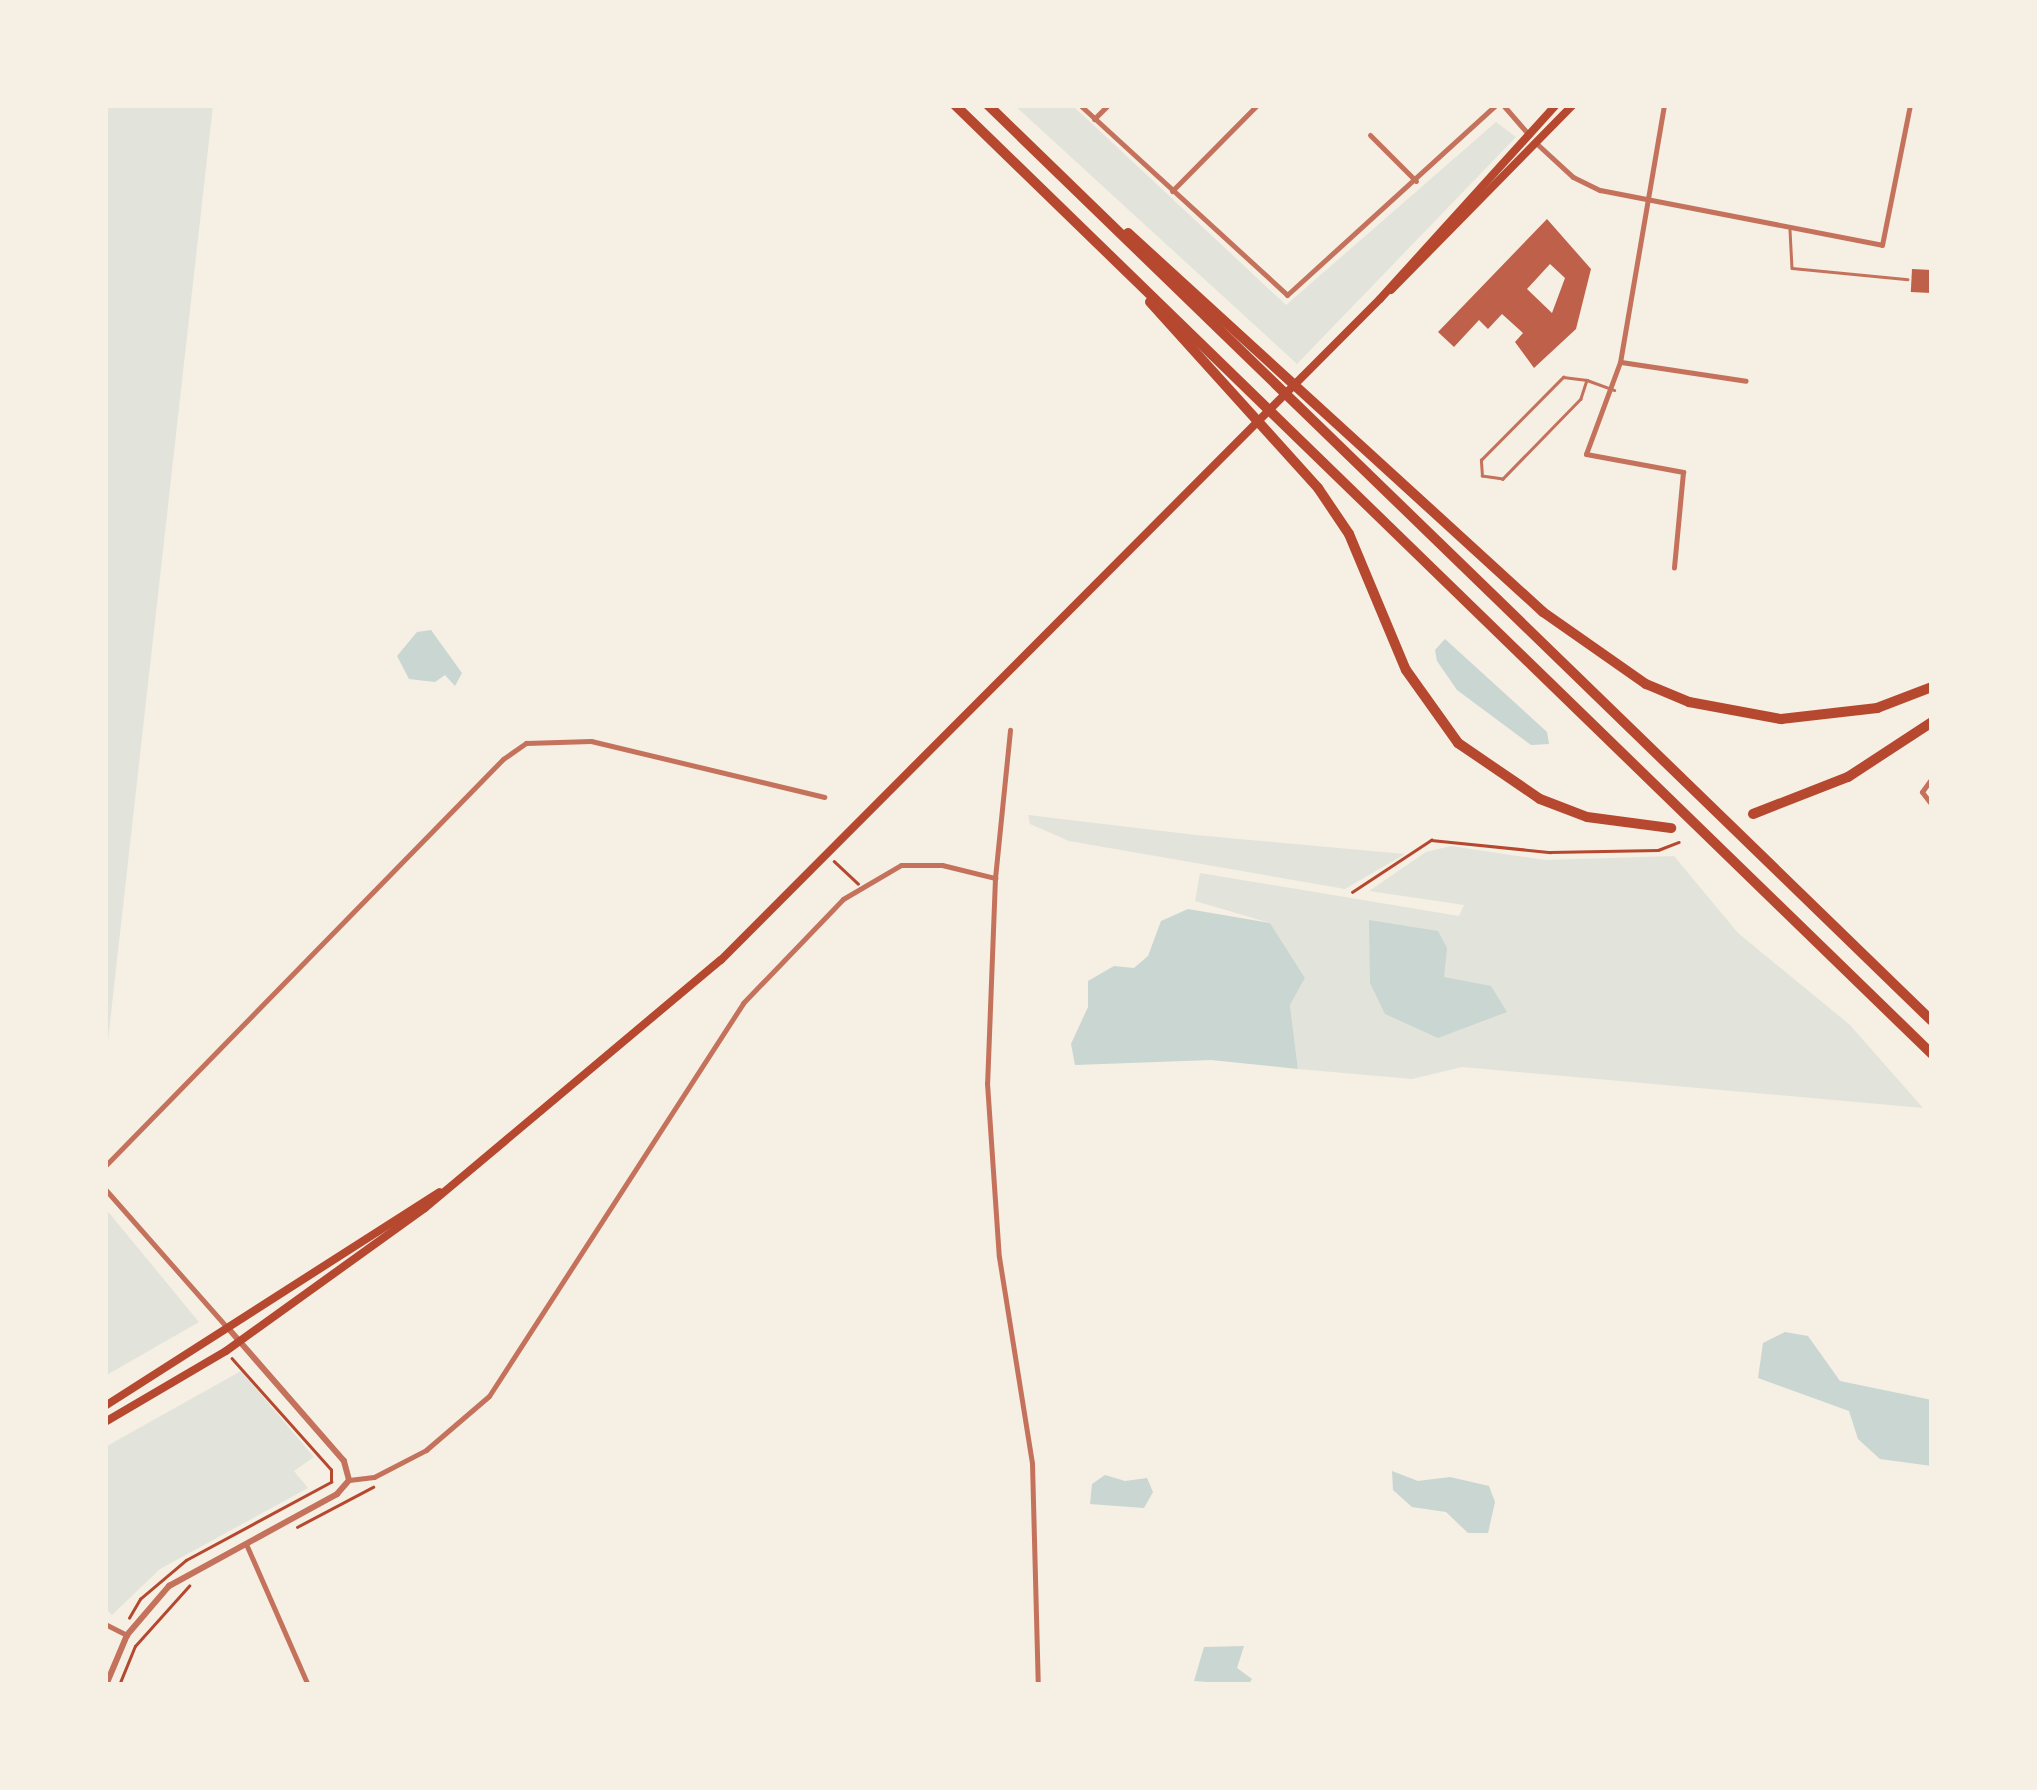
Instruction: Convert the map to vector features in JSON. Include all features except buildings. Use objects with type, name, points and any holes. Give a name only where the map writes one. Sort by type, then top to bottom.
[{"type":"highway","points":[[956,105],[1932,1054]]},
{"type":"highway","points":[[988,105],[1932,1021]]},
{"type":"highway","points":[[1084,198],[1161,259],[1542,612],[1646,684],[1688,702],[1781,719],[1877,708],[1932,687]]},
{"type":"highway","points":[[1118,262],[1318,488],[1349,534],[1406,670],[1458,743],[1540,799],[1587,817],[1671,828]]},
{"type":"highway","points":[[1752,814],[1848,777],[1932,722]]},
{"type":"main road","points":[[1380,300],[1556,105]]},
{"type":"main road","points":[[105,1422],[240,1342],[618,1052],[829,856],[1573,105]]},
{"type":"main road","points":[[107,1405],[225,1325],[443,1190]]},
{"type":"street","points":[[1080,105],[1288,295],[1500,105],[1537,144],[1589,186],[1744,214],[1790,230],[1882,245],[1910,105]]},
{"type":"street","points":[[1094,119],[1108,105]]},
{"type":"street","points":[[1172,191],[1257,105]]},
{"type":"street","points":[[1664,105],[1614,390],[1587,458],[1683,472],[1674,568]]},
{"type":"street","points":[[1370,135],[1416,181]]},
{"type":"street","points":[[1620,362],[1746,381]]},
{"type":"street","points":[[1010,730],[994,878],[987,1084],[1000,1257],[1032,1463],[1038,1685]]},
{"type":"street","points":[[105,1166],[503,758],[526,743],[591,741],[824,797]]},
{"type":"street","points":[[1932,778],[1922,792],[1932,805]]},
{"type":"street","points":[[106,1685],[127,1635],[169,1586],[244,1541],[337,1494],[349,1480],[374,1477],[463,1424],[488,1396],[743,1003],[859,884],[921,863],[994,878]]},
{"type":"street","points":[[105,1190],[344,1461],[349,1480]]},
{"type":"street","points":[[244,1541],[308,1685]]},
{"type":"street","points":[[105,1624],[127,1635]]},
{"type":"lane","points":[[1790,230],[1792,268],[1907,279]]},
{"type":"lane","points":[[1587,380],[1581,398],[1502,478],[1482,476],[1481,460],[1562,377],[1587,380],[1614,390]]},
{"type":"path","points":[[1352,892],[1431,840],[1550,852],[1658,850],[1679,842]]},
{"type":"path","points":[[829,856],[859,884]]},
{"type":"path","points":[[127,1635],[131,1608],[186,1560],[332,1482],[331,1470],[226,1352]]},
{"type":"path","points":[[287,1532],[369,1493],[374,1477]]},
{"type":"path","points":[[119,1685],[134,1646],[193,1582]]},
{"type":"shaded area","points":[[105,105],[213,105],[105,1067]]},
{"type":"shaded area","points":[[1014,105],[1072,105],[1286,305],[1496,122],[1516,137],[1297,364]]},
{"type":"shaded area","points":[[431,630],[462,673],[455,686],[445,675],[435,682],[409,679],[397,656],[417,632]]},
{"type":"shaded area","points":[[1445,639],[1547,732],[1549,744],[1531,745],[1457,690],[1437,661],[1435,650]]},
{"type":"shaded area","points":[[1028,815],[1405,854],[1345,889],[1069,841],[1030,824]]},
{"type":"shaded area","points":[[1451,846],[1545,860],[1674,856],[1738,933],[1850,1025],[1923,1108],[1462,1067],[1412,1079],[1298,1069],[1290,1005],[1305,978],[1270,923],[1195,901],[1200,873],[1459,916],[1464,905],[1369,891],[1426,852]]},
{"type":"shaded area","points":[[1188,909],[1270,923],[1305,978],[1290,1005],[1298,1069],[1211,1060],[1075,1065],[1071,1044],[1088,1007],[1088,981],[1114,966],[1134,968],[1148,956],[1161,921]]},
{"type":"shaded area","points":[[1369,920],[1438,931],[1447,948],[1444,977],[1491,986],[1507,1012],[1438,1038],[1385,1014],[1370,983]]},
{"type":"shaded area","points":[[105,1208],[199,1322],[105,1376]]},
{"type":"shaded area","points":[[1785,1332],[1808,1336],[1840,1381],[1932,1400],[1932,1466],[1880,1459],[1858,1439],[1849,1411],[1758,1378],[1763,1343]]},
{"type":"shaded area","points":[[241,1371],[314,1457],[294,1471],[308,1488],[160,1569],[112,1615],[105,1608],[105,1447]]},
{"type":"shaded area","points":[[1392,1471],[1418,1481],[1450,1477],[1489,1486],[1495,1502],[1488,1533],[1468,1533],[1446,1512],[1412,1507],[1393,1490]]},
{"type":"shaded area","points":[[1105,1475],[1125,1481],[1147,1478],[1153,1492],[1144,1508],[1090,1504],[1092,1484]]},
{"type":"shaded area","points":[[1244,1646],[1237,1668],[1252,1679],[1248,1685],[1194,1681],[1204,1647]]}]
